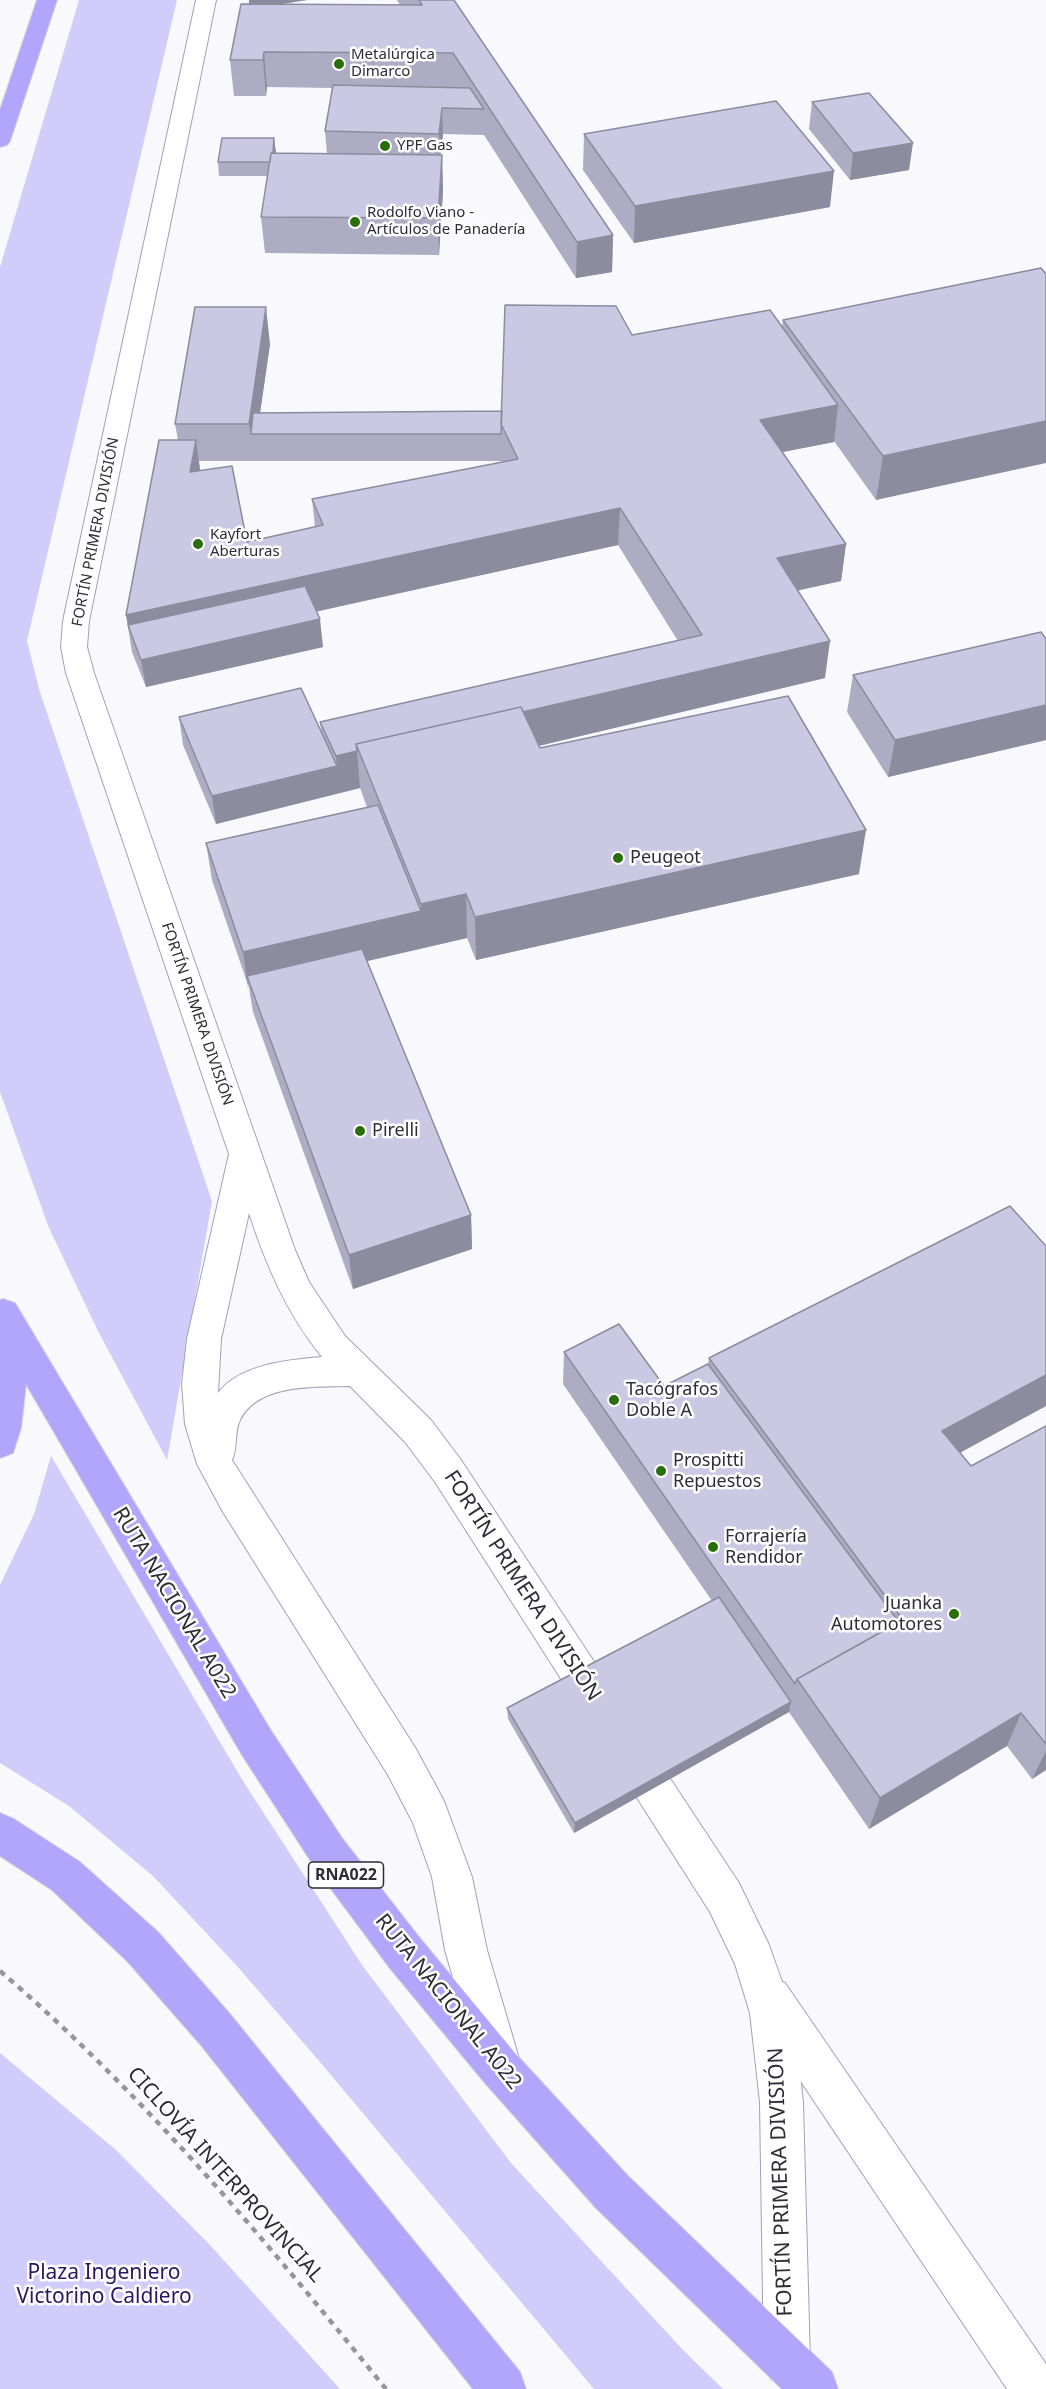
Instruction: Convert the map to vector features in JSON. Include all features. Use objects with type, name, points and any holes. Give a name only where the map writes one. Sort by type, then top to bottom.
[{"type":"highway","points":[[0,141],[46,0]]},
{"type":"highway","points":[[0,1442],[6,1423],[11,1367],[2,1310]]},
{"type":"highway","name":"RUTA NACIONAL A022","points":[[2,1310],[256,1742],[322,1842],[404,1952],[500,2068],[612,2192],[801,2376]]},
{"type":"highway","points":[[0,1833],[66,1876],[143,1947],[215,2029],[503,2389]]},
{"type":"street","name":"FORTÍN PRIMERA DIVISIÓN","points":[[206,0],[84,583],[74,647],[89,703],[278,1250],[295,1288],[333,1346],[418,1431],[448,1471],[716,1885],[744,1934],[766,1993],[776,2046],[801,2376]]},
{"type":"street","points":[[245,1154],[204,1339],[201,1373],[203,1424],[215,1464],[402,1762],[430,1815],[452,1877],[466,1950],[500,2068]]},
{"type":"street","points":[[215,1464],[226,1409],[240,1393],[263,1381],[289,1375],[359,1371]]},
{"type":"street","points":[[766,1993],[1035,2389]]},
{"type":"path","name":"CICLOVÍA INTERPROVINCIAL","points":[[0,1971],[39,2002],[129,2088],[199,2164],[386,2389]]},
{"type":"green space","points":[[79,0],[177,0],[27,641],[39,689],[212,1201],[167,1460],[98,1331],[49,1228],[0,1092],[0,267]]},
{"type":"green space","points":[[51,1456],[243,1781],[362,1965],[511,2163],[683,2350],[723,2389],[594,2389],[320,2062],[237,1966],[153,1876],[69,1806],[0,1763],[0,1585],[34,1514]]},
{"type":"green space","name":"Plaza Ingeniero Victorino Caldiero","points":[[0,2053],[116,2150],[210,2245],[340,2389],[0,2389]]},
{"type":"building","points":[[419,0],[454,0],[613,235],[577,242],[453,53],[264,52],[263,60],[230,60],[241,4],[422,5]]},
{"type":"building","points":[[333,85],[470,88],[484,109],[442,108],[439,134],[325,131]]},
{"type":"building","points":[[869,93],[913,143],[853,153],[812,102]]},
{"type":"building","points":[[776,101],[834,171],[635,206],[584,134]]},
{"type":"building","points":[[222,138],[274,138],[270,162],[218,162]]},
{"type":"building","points":[[271,153],[442,155],[438,218],[261,217]]},
{"type":"building","points":[[1041,268],[1046,274],[1046,421],[883,456],[783,320]]},
{"type":"building","points":[[505,305],[616,306],[632,335],[770,310],[838,405],[760,420],[846,544],[777,558],[830,641],[523,712],[521,707],[356,744],[357,751],[336,756],[320,722],[702,635],[620,508],[126,615],[159,440],[196,440],[190,472],[232,466],[247,542],[323,525],[312,499],[518,459],[501,424]]},
{"type":"building","points":[[195,307],[266,307],[249,424],[175,424]]},
{"type":"building","points":[[502,411],[501,434],[251,434],[253,413]]},
{"type":"building","points":[[305,586],[320,619],[141,660],[128,625]]},
{"type":"building","points":[[1041,632],[1046,639],[1046,705],[895,740],[853,675]]},
{"type":"building","points":[[301,688],[337,766],[212,796],[179,717]]},
{"type":"building","name":"Peugeot","points":[[788,696],[866,830],[475,917],[466,894],[421,904],[356,744],[521,707],[540,748]]},
{"type":"building","points":[[378,805],[421,911],[243,952],[206,843]]},
{"type":"building","name":"Pirelli","points":[[362,949],[471,1215],[349,1255],[247,976]]},
{"type":"building","points":[[1010,1206],[1046,1246],[1046,1375],[942,1431],[971,1466],[1046,1426],[1046,1744],[1021,1713],[880,1798],[797,1679],[903,1620],[709,1358]]},
{"type":"building","points":[[619,1324],[664,1386],[708,1364],[899,1622],[797,1679],[795,1684],[564,1352]]},
{"type":"building","points":[[719,1597],[791,1702],[575,1823],[507,1708]]},
{"type":"place","name":"Metalúrgica Dimarco","points":[[339,64]]},
{"type":"place","name":"YPF Gas","points":[[385,146]]},
{"type":"place","name":"Rodolfo Viano - Artículos de Panadería","points":[[355,222]]},
{"type":"place","name":"Kayfort Aberturas","points":[[198,544]]},
{"type":"place","name":"Peugeot","points":[[618,858]]},
{"type":"place","name":"Pirelli","points":[[360,1131]]},
{"type":"place","name":"Tacógrafos Doble A","points":[[614,1400]]},
{"type":"place","name":"Prospitti Repuestos","points":[[661,1471]]},
{"type":"place","name":"Forrajería Rendidor","points":[[713,1547]]},
{"type":"place","name":"Juanka Automotores","points":[[954,1614]]}]
